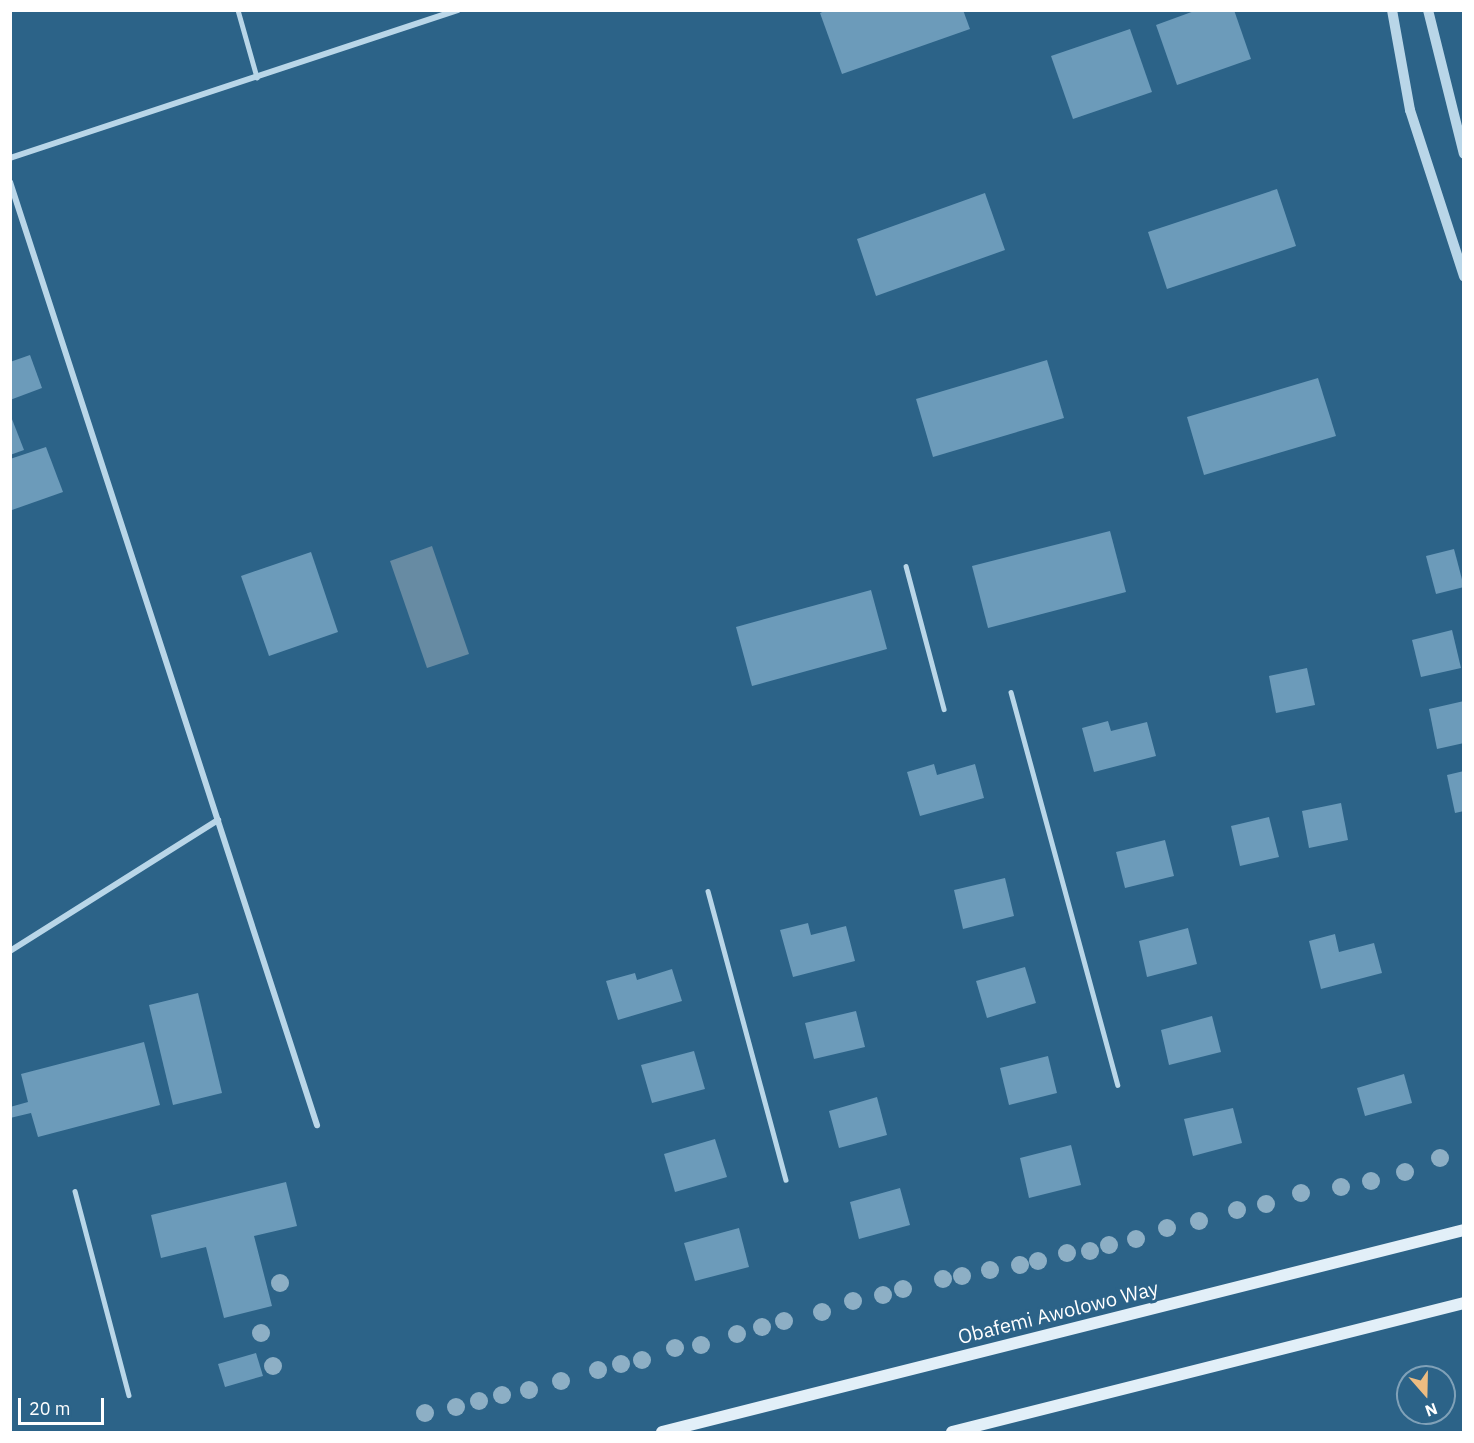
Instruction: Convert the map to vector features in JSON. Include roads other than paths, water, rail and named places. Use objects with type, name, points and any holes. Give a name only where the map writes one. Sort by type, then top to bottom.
[{"type":"main road","name":"Obafemi Awolowo Way","points":[[662,1432],[1464,1230]]},
{"type":"main road","points":[[952,1432],[1464,1303]]},
{"type":"street","points":[[10,158],[458,10]]},
{"type":"street","points":[[1392,10],[1410,110],[1464,276]]},
{"type":"street","points":[[1428,10],[1464,154]]},
{"type":"street","points":[[10,182],[317,1125]]},
{"type":"street","points":[[10,951],[218,820]]},
{"type":"lane","points":[[238,10],[258,77]]},
{"type":"lane","points":[[906,566],[944,709]]},
{"type":"lane","points":[[1011,692],[1118,1085]]},
{"type":"lane","points":[[708,891],[786,1180]]},
{"type":"lane","points":[[75,1191],[129,1395]]},
{"type":"water","points":[[432,546],[469,654],[427,668],[390,561]]}]
